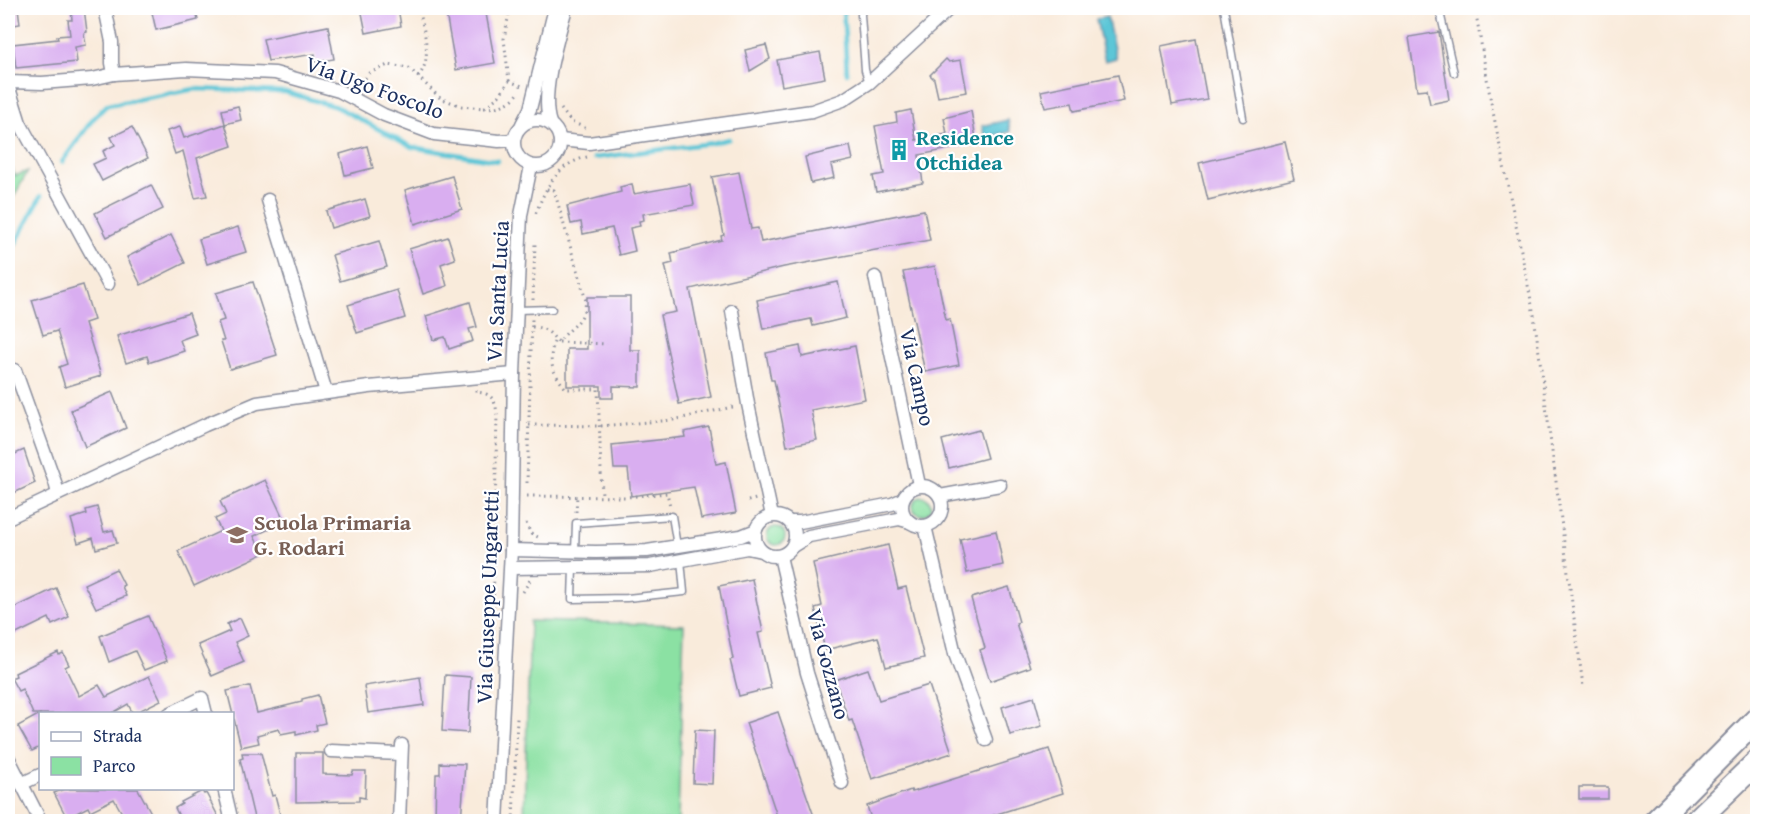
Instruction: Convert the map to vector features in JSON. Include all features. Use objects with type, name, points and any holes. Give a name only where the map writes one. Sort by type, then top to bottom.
[{"type":"highway","points":[[1656,822],[1758,718]]},
{"type":"highway","points":[[1695,822],[1758,761]]},
{"type":"highway","points":[[1715,822],[1758,780]]},
{"type":"street","points":[[105,8],[112,42],[114,74]]},
{"type":"street","points":[[555,8],[530,109],[514,134],[513,140],[515,153],[531,166],[546,165],[557,155],[560,140],[546,113],[548,89],[566,8]]},
{"type":"street","points":[[560,140],[589,143],[812,111],[843,100],[869,83],[950,8]]},
{"type":"street","name":"Via Ugo Foscolo","points":[[108,284],[20,123],[8,84],[42,83],[114,74],[186,69],[275,73],[339,91],[384,115],[434,134],[499,141],[513,140]]},
{"type":"street","points":[[522,124],[536,119],[550,123]]},
{"type":"street","name":"Via Santa Lucia","points":[[8,518],[257,402],[326,392],[514,374],[521,215],[531,166]]},
{"type":"street","points":[[268,200],[326,392]]},
{"type":"street","name":"Via Campo","points":[[875,277],[919,485]]},
{"type":"street","points":[[732,311],[748,404],[772,516]]},
{"type":"street","points":[[15,370],[58,494]]},
{"type":"street","name":"Via Giuseppe Ungaretti","points":[[497,822],[511,568],[514,374]]},
{"type":"street","points":[[511,568],[650,566],[747,548],[780,556],[809,536],[899,519],[920,526],[926,526],[937,519],[941,513],[940,496],[932,488],[919,485],[909,490],[903,499],[902,512],[910,522]]},
{"type":"street","points":[[940,496],[1000,485]]},
{"type":"street","points":[[761,551],[755,541],[756,530],[762,521],[772,516],[778,516],[790,522],[800,522],[892,504],[903,499]]},
{"type":"street","points":[[790,522],[795,531],[793,546]]},
{"type":"street","points":[[926,526],[955,654],[986,740]]},
{"type":"street","points":[[511,550],[646,551],[741,536],[756,530]]},
{"type":"street","name":"Via Gozzano","points":[[780,556],[807,674],[842,783]]},
{"type":"street","points":[[173,712],[202,698],[206,712]]},
{"type":"street","points":[[331,750],[401,749],[399,822]]},
{"type":"street","points":[[8,757],[40,822]]},
{"type":"street","points":[[21,784],[39,775]]},
{"type":"street","points":[[224,790],[232,822]]},
{"type":"street","points":[[1040,822],[1053,820]]},
{"type":"lane","points":[[862,8],[865,70],[869,83]]},
{"type":"lane","points":[[1224,8],[1242,117]]},
{"type":"lane","points":[[1439,8],[1454,73]]},
{"type":"lane","points":[[516,310],[552,309]]},
{"type":"lane","points":[[574,551],[576,523],[672,516],[677,546]]},
{"type":"lane","points":[[573,568],[572,599],[627,598],[684,592],[681,560]]},
{"type":"path","points":[[418,77],[426,68],[427,55],[419,8]]},
{"type":"path","points":[[483,108],[499,96],[509,81],[504,39],[510,8]]},
{"type":"path","points":[[1475,8],[1491,102],[1534,315],[1583,686]]},
{"type":"path","points":[[355,92],[369,73],[387,65],[409,68],[440,98],[462,106],[495,108],[516,97],[523,86],[509,81]]},
{"type":"path","points":[[561,108],[571,122],[589,129]]},
{"type":"path","points":[[543,196],[546,188],[560,171],[574,160],[589,156]]},
{"type":"path","points":[[546,188],[554,190],[586,301],[584,314],[578,323],[557,340],[551,352],[551,364],[557,378],[566,389],[598,389],[602,496]]},
{"type":"path","points":[[532,327],[540,327],[550,332],[557,340],[607,344]]},
{"type":"path","points":[[476,392],[490,395],[495,400],[497,413],[493,619]]},
{"type":"path","points":[[527,484],[529,425],[600,426],[673,420],[748,404]]},
{"type":"path","points":[[526,505],[526,496],[627,497],[667,493],[672,516]]},
{"type":"path","points":[[576,523],[577,496]]},
{"type":"path","points":[[526,514],[526,523],[531,534],[545,540]]},
{"type":"path","points":[[522,602],[523,590],[530,579],[537,578]]},
{"type":"path","points":[[513,822],[517,717]]},
{"type":"green space","points":[[8,157],[15,176],[28,171],[8,207]]},
{"type":"green space","points":[[922,497],[928,500],[931,506],[928,512],[922,515],[916,512],[913,506],[916,500]]},
{"type":"green space","points":[[776,527],[782,530],[785,536],[782,542],[776,545],[770,542],[767,536],[770,530]]},
{"type":"green space","points":[[530,621],[684,625],[678,821],[524,821]]},
{"type":"water","points":[[1107,17],[1116,58],[1105,61],[1096,19]]},
{"type":"water","points":[[1008,120],[1010,132],[985,137],[982,126]]},
{"type":"building","points":[[8,8],[18,8],[20,24],[8,26]]},
{"type":"building","points":[[71,8],[84,8],[87,32],[84,33],[86,45],[75,47],[77,62],[16,68],[13,44],[58,39],[57,36],[70,35],[68,20],[72,20]]},
{"type":"building","points":[[151,8],[195,8],[198,20],[156,30]]},
{"type":"building","points":[[361,8],[398,8],[401,26],[366,33]]},
{"type":"building","points":[[445,8],[485,8],[495,63],[456,70]]},
{"type":"building","points":[[328,26],[334,59],[316,62],[315,54],[268,61],[263,39]]},
{"type":"building","points":[[1439,32],[1449,100],[1430,104],[1427,89],[1417,90],[1409,37]]},
{"type":"building","points":[[1196,39],[1207,99],[1172,105],[1161,46]]},
{"type":"building","points":[[766,45],[770,59],[750,71],[745,50]]},
{"type":"building","points":[[820,52],[825,78],[782,86],[777,60]]},
{"type":"building","points":[[946,59],[949,62],[961,60],[967,92],[938,97],[934,79],[930,75]]},
{"type":"building","points":[[1118,75],[1124,101],[1074,111],[1072,103],[1045,108],[1041,91]]},
{"type":"building","points":[[238,106],[241,120],[225,124],[222,110]]},
{"type":"building","name":"Residence Otchidea","points":[[911,110],[916,140],[947,134],[944,118],[971,111],[976,138],[964,141],[965,146],[919,155],[923,183],[876,192],[873,176],[884,174],[875,126],[897,122],[896,113]]},
{"type":"building","points":[[225,124],[232,146],[197,158],[207,196],[195,198],[183,151],[175,154],[167,131],[180,127],[184,138]]},
{"type":"building","points":[[132,127],[148,158],[102,181],[93,164],[106,158],[103,151],[115,145],[111,137]]},
{"type":"building","points":[[1285,142],[1294,179],[1208,200],[1199,163]]},
{"type":"building","points":[[367,146],[373,168],[345,175],[340,154]]},
{"type":"building","points":[[850,146],[853,160],[831,165],[834,178],[811,183],[805,157]]},
{"type":"building","points":[[739,172],[751,229],[758,228],[761,242],[924,210],[930,240],[784,267],[690,289],[711,397],[679,404],[660,315],[676,312],[665,265],[673,263],[671,253],[722,240],[721,236],[724,235],[712,177]]},
{"type":"building","points":[[452,176],[462,209],[415,224],[405,190]]},
{"type":"building","points":[[632,184],[634,194],[690,184],[694,205],[643,214],[644,220],[639,221],[640,226],[630,228],[635,251],[619,255],[612,228],[583,234],[581,222],[571,224],[567,206],[621,192],[620,187]]},
{"type":"building","points":[[151,185],[163,209],[107,237],[95,213]]},
{"type":"building","points":[[365,199],[370,216],[331,228],[326,211]]},
{"type":"building","points":[[238,227],[246,252],[207,264],[199,239]]},
{"type":"building","points":[[171,235],[185,263],[141,285],[127,257]]},
{"type":"building","points":[[448,237],[455,259],[441,264],[447,286],[423,294],[409,249]]},
{"type":"building","points":[[379,241],[387,267],[340,281],[332,255]]},
{"type":"building","points":[[935,266],[946,320],[950,319],[959,365],[925,372],[903,272]]},
{"type":"building","points":[[253,282],[277,355],[230,369],[221,341],[224,341],[218,322],[224,320],[216,293]]},
{"type":"building","points":[[838,282],[846,318],[813,326],[811,319],[763,329],[757,300]]},
{"type":"building","points":[[83,285],[94,320],[85,323],[101,376],[65,387],[59,367],[67,364],[57,331],[43,335],[32,300]]},
{"type":"building","points":[[397,290],[405,318],[357,333],[348,305]]},
{"type":"building","points":[[587,297],[630,297],[630,350],[640,350],[640,387],[613,386],[613,398],[601,398],[601,386],[567,386],[567,349],[587,349]]},
{"type":"building","points":[[470,302],[477,327],[469,329],[473,341],[449,349],[445,337],[433,340],[426,316]]},
{"type":"building","points":[[189,313],[196,334],[180,340],[184,351],[151,362],[147,356],[126,363],[117,336]]},
{"type":"building","points":[[800,346],[802,357],[855,346],[865,399],[811,410],[817,440],[787,446],[774,380],[771,380],[766,353]]},
{"type":"building","points":[[112,392],[126,428],[85,447],[71,410]]},
{"type":"building","points":[[709,427],[716,464],[726,462],[736,513],[701,519],[694,487],[631,496],[628,469],[614,469],[612,445],[685,437],[684,432]]},
{"type":"building","points":[[979,430],[987,458],[949,468],[942,440]]},
{"type":"building","points":[[24,450],[35,483],[14,493],[8,478],[8,457]]},
{"type":"building","points":[[265,480],[285,522],[254,536],[263,554],[194,586],[178,551],[221,531],[215,519],[226,514],[220,501]]},
{"type":"building","points":[[97,507],[104,532],[113,530],[117,543],[96,549],[93,538],[78,543],[71,519],[87,514],[86,510]]},
{"type":"building","points":[[996,531],[1003,565],[967,573],[960,539]]},
{"type":"building","points":[[888,545],[898,589],[906,587],[924,658],[886,667],[878,637],[825,650],[815,608],[822,606],[813,563]]},
{"type":"building","points":[[116,569],[124,585],[122,586],[126,596],[96,608],[84,584]]},
{"type":"building","points":[[752,579],[763,632],[758,633],[771,688],[739,696],[730,660],[733,659],[719,586]]},
{"type":"building","points":[[1009,587],[1019,622],[1016,623],[1030,667],[990,681],[980,650],[985,648],[971,598]]},
{"type":"building","points":[[56,588],[69,617],[52,625],[49,618],[8,638],[8,611]]},
{"type":"building","points":[[148,616],[167,661],[144,670],[135,651],[109,662],[100,636]]},
{"type":"building","points":[[240,618],[248,636],[235,642],[244,662],[212,676],[198,645],[230,631],[227,624]]},
{"type":"building","points":[[58,652],[59,655],[63,653],[69,665],[65,667],[79,696],[99,685],[106,697],[149,676],[161,700],[137,712],[132,712],[128,704],[114,712],[39,712],[39,714],[33,714],[22,689],[18,691],[11,678],[16,676],[15,673]]},
{"type":"building","points":[[868,669],[879,700],[929,685],[952,753],[872,779],[852,720],[849,721],[835,680]]},
{"type":"building","points":[[445,675],[471,677],[468,733],[442,731]]},
{"type":"building","points":[[420,677],[424,705],[368,713],[364,686]]},
{"type":"building","points":[[250,686],[257,713],[302,702],[302,699],[318,695],[325,723],[316,725],[317,730],[296,735],[296,731],[281,734],[279,729],[257,735],[259,743],[241,747],[227,691]]},
{"type":"building","points":[[1034,697],[1042,726],[1010,735],[1002,707]]},
{"type":"building","points":[[778,712],[816,822],[779,822],[746,723]]},
{"type":"building","points":[[39,715],[39,748],[32,751],[18,726]]},
{"type":"building","points":[[695,730],[714,731],[712,784],[693,783]]},
{"type":"building","points":[[1049,749],[1063,793],[972,822],[872,822],[867,806],[911,790],[912,792]]},
{"type":"building","points":[[242,753],[261,753],[272,796],[275,795],[282,822],[255,822],[240,759],[243,758]]},
{"type":"building","points":[[296,753],[323,753],[323,774],[352,775],[353,771],[366,771],[365,798],[359,797],[359,801],[296,802]]},
{"type":"building","points":[[440,763],[465,764],[461,822],[437,822],[435,818],[436,774],[440,774]]},
{"type":"building","points":[[1579,787],[1608,787],[1608,799],[1579,799]]},
{"type":"building","points":[[62,790],[139,790],[156,822],[127,822],[114,799],[90,811],[88,807],[67,818],[54,793]]},
{"type":"building","points":[[202,791],[206,793],[221,822],[182,822],[175,808],[182,804],[181,802]]},
{"type":"waterway","points":[[843,8],[847,73]]},
{"type":"waterway","points":[[62,162],[93,119],[107,105],[195,89],[285,92],[337,107],[412,147],[498,161]]},
{"type":"waterway","points":[[594,158],[729,139]]},
{"type":"waterway","points":[[8,257],[41,196]]},
{"type":"place","name":"Residence Otchidea","points":[[899,150]]},
{"type":"place","name":"Scuola Primaria G. Rodari","points":[[237,535]]}]
